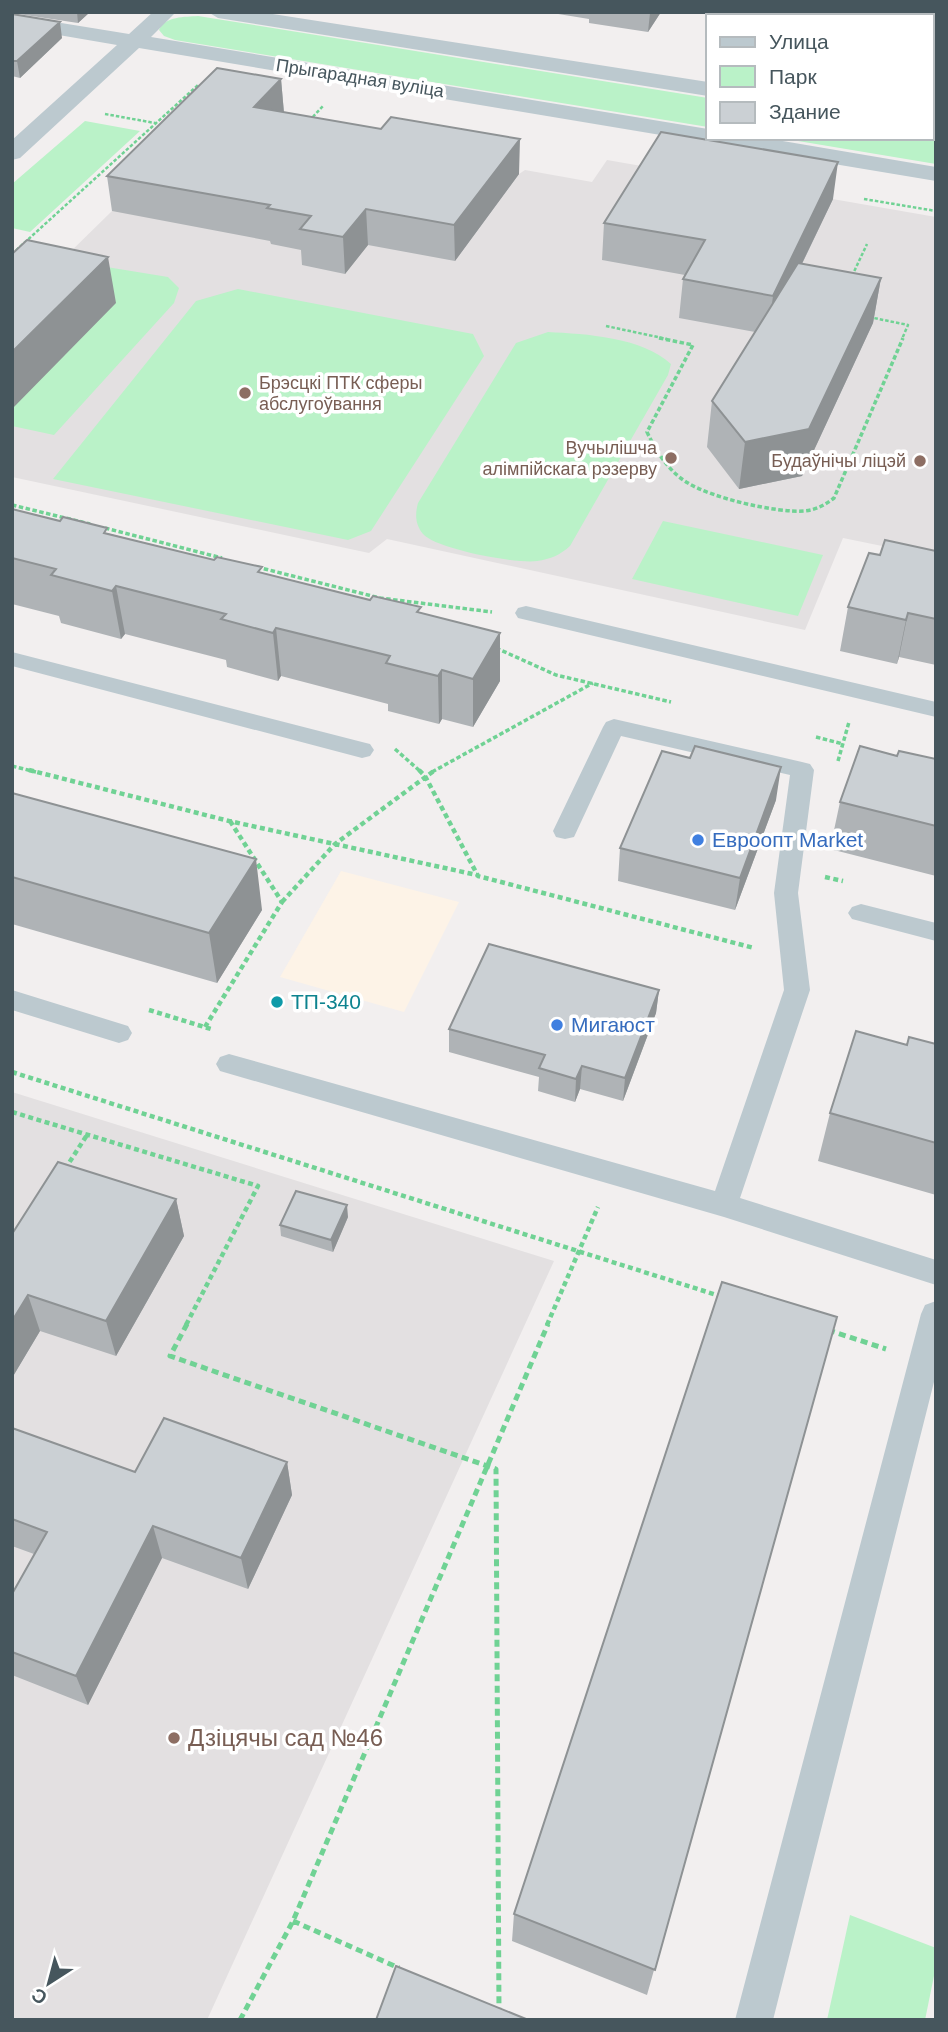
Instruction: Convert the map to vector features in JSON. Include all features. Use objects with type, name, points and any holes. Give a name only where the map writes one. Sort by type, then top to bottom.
[{"type":"street","points":[[12,153],[166,12]]},
{"type":"street","points":[[219,12],[706,89]]},
{"type":"street","name":"Прыгарадная вуліца","points":[[12,21],[706,136]]},
{"type":"street","points":[[734,140],[936,174]]},
{"type":"lane","points":[[526,613],[936,710]]},
{"type":"lane","points":[[12,659],[362,750]]},
{"type":"lane","points":[[565,831],[614,727],[802,771],[786,893],[797,990],[724,1205]]},
{"type":"lane","points":[[861,913],[936,932]]},
{"type":"lane","points":[[12,1000],[119,1033]]},
{"type":"lane","points":[[229,1064],[724,1205],[936,1273]]},
{"type":"lane","points":[[754,2020],[936,1314]]},
{"type":"path","points":[[12,254],[200,84]]},
{"type":"path","points":[[302,129],[324,105]]},
{"type":"path","points":[[96,113],[168,125]]},
{"type":"path","points":[[851,277],[867,244]]},
{"type":"path","points":[[606,326],[693,345],[647,432],[652,444],[684,481],[702,491],[799,511],[822,508],[834,498],[908,326],[860,316]]},
{"type":"path","points":[[12,505],[232,561]]},
{"type":"path","points":[[245,564],[380,598],[526,613]]},
{"type":"path","points":[[380,598],[405,609]]},
{"type":"path","points":[[205,1027],[282,902],[335,844],[425,776],[593,683],[556,675],[493,647]]},
{"type":"path","points":[[836,769],[856,692]]},
{"type":"path","points":[[12,766],[229,821],[478,876],[792,958]]},
{"type":"path","points":[[425,776],[478,876]]},
{"type":"path","points":[[229,821],[282,902]]},
{"type":"path","points":[[819,875],[845,882]]},
{"type":"path","points":[[12,1072],[725,1298]]},
{"type":"path","points":[[12,1112],[258,1185],[170,1356],[496,1469],[499,2013]]},
{"type":"path","points":[[57,1181],[88,1135]]},
{"type":"path","points":[[240,2020],[293,1921],[612,1174]]},
{"type":"path","points":[[818,1327],[924,1361]]},
{"type":"path","points":[[293,1921],[402,1969]]},
{"type":"path","points":[[486,2007],[506,2016]]},
{"type":"shaded area","points":[[607,160],[936,217],[936,557],[843,538],[805,630],[387,539],[369,553],[12,477],[12,309],[112,211],[519,174],[525,170],[592,182]]},
{"type":"shaded area","points":[[341,871],[459,902],[404,1012],[280,977]]},
{"type":"shaded area","name":"Дзіцячы сад №46","points":[[12,1092],[554,1261],[207,2020],[12,2020]]},
{"type":"green space","points":[[198,16],[706,98],[706,127],[175,40],[164,36],[159,30],[166,22]]},
{"type":"green space","points":[[85,121],[140,131],[30,232],[12,228],[12,184]]},
{"type":"green space","points":[[936,135],[936,164],[792,140],[934,140]]},
{"type":"green space","points":[[27,254],[168,277],[179,288],[174,303],[54,435],[12,426]]},
{"type":"green space","points":[[238,289],[473,334],[484,356],[371,531],[348,540],[53,479],[196,301]]},
{"type":"green space","points":[[548,332],[613,339],[645,348],[671,364],[668,375],[570,546],[563,552],[537,561],[512,560],[459,550],[431,540],[418,526],[418,503],[516,343]]},
{"type":"green space","points":[[663,521],[823,555],[798,616],[632,579]]},
{"type":"green space","points":[[850,1915],[936,1948],[936,1966],[925,2020],[827,2020]]},
{"type":"building","points":[[837,12],[898,12],[898,14],[836,14]]},
{"type":"building","points":[[12,14],[60,22],[17,61],[12,61]]},
{"type":"building","points":[[217,68],[281,79],[254,107],[381,129],[391,117],[520,139],[454,225],[366,209],[343,237],[300,229],[311,216],[267,208],[270,205],[107,176]]},
{"type":"building","points":[[661,132],[838,162],[773,296],[683,279],[705,240],[604,223]]},
{"type":"building","points":[[27,240],[108,257],[12,352],[12,254]]},
{"type":"building","points":[[798,263],[881,278],[809,429],[745,442],[712,401]]},
{"type":"building","points":[[12,509],[60,521],[63,517],[107,528],[104,533],[214,560],[217,557],[262,567],[258,572],[370,600],[373,596],[421,607],[417,612],[500,633],[473,679],[442,670],[438,676],[386,663],[390,656],[276,628],[273,633],[221,619],[226,614],[116,586],[112,591],[51,575],[56,569],[12,558]]},
{"type":"building","points":[[885,540],[936,551],[936,619],[908,613],[906,620],[848,607],[869,553],[880,555]]},
{"type":"building","name":"Евроопт Market","points":[[695,746],[781,767],[740,878],[620,848],[662,751],[690,758]]},
{"type":"building","points":[[860,746],[897,756],[899,751],[936,759],[936,826],[840,802]]},
{"type":"building","points":[[12,793],[256,859],[209,933],[12,877]]},
{"type":"building","name":"Мигаюст","points":[[489,944],[659,990],[625,1078],[582,1066],[576,1079],[539,1068],[545,1055],[449,1029]]},
{"type":"building","points":[[856,1031],[907,1045],[909,1037],[936,1044],[936,1143],[830,1113]]},
{"type":"building","points":[[58,1162],[176,1199],[106,1321],[28,1295],[12,1321],[12,1234]]},
{"type":"building","points":[[296,1191],[347,1205],[331,1240],[280,1225]]},
{"type":"building","points":[[722,1282],[837,1317],[655,1970],[514,1914]]},
{"type":"building","points":[[164,1418],[287,1462],[241,1558],[153,1526],[76,1676],[12,1652],[12,1594],[47,1532],[12,1519],[12,1428],[135,1472]]},
{"type":"building","points":[[396,1966],[526,2019],[526,2020],[376,2020]]},
{"type":"place","name":"Брэсцкі ПТК сферы абслугоўвання","points":[[245,393]]},
{"type":"place","name":"Вучылішча алімпійскага рэзерву","points":[[671,458]]},
{"type":"place","name":"Будаўнічы ліцэй","points":[[920,461]]},
{"type":"place","name":"Евроопт Market","points":[[698,840]]},
{"type":"place","name":"ТП-340","points":[[277,1002]]},
{"type":"place","name":"Мигаюст","points":[[557,1025]]},
{"type":"place","name":"Дзіцячы сад №46","points":[[174,1738]]}]
